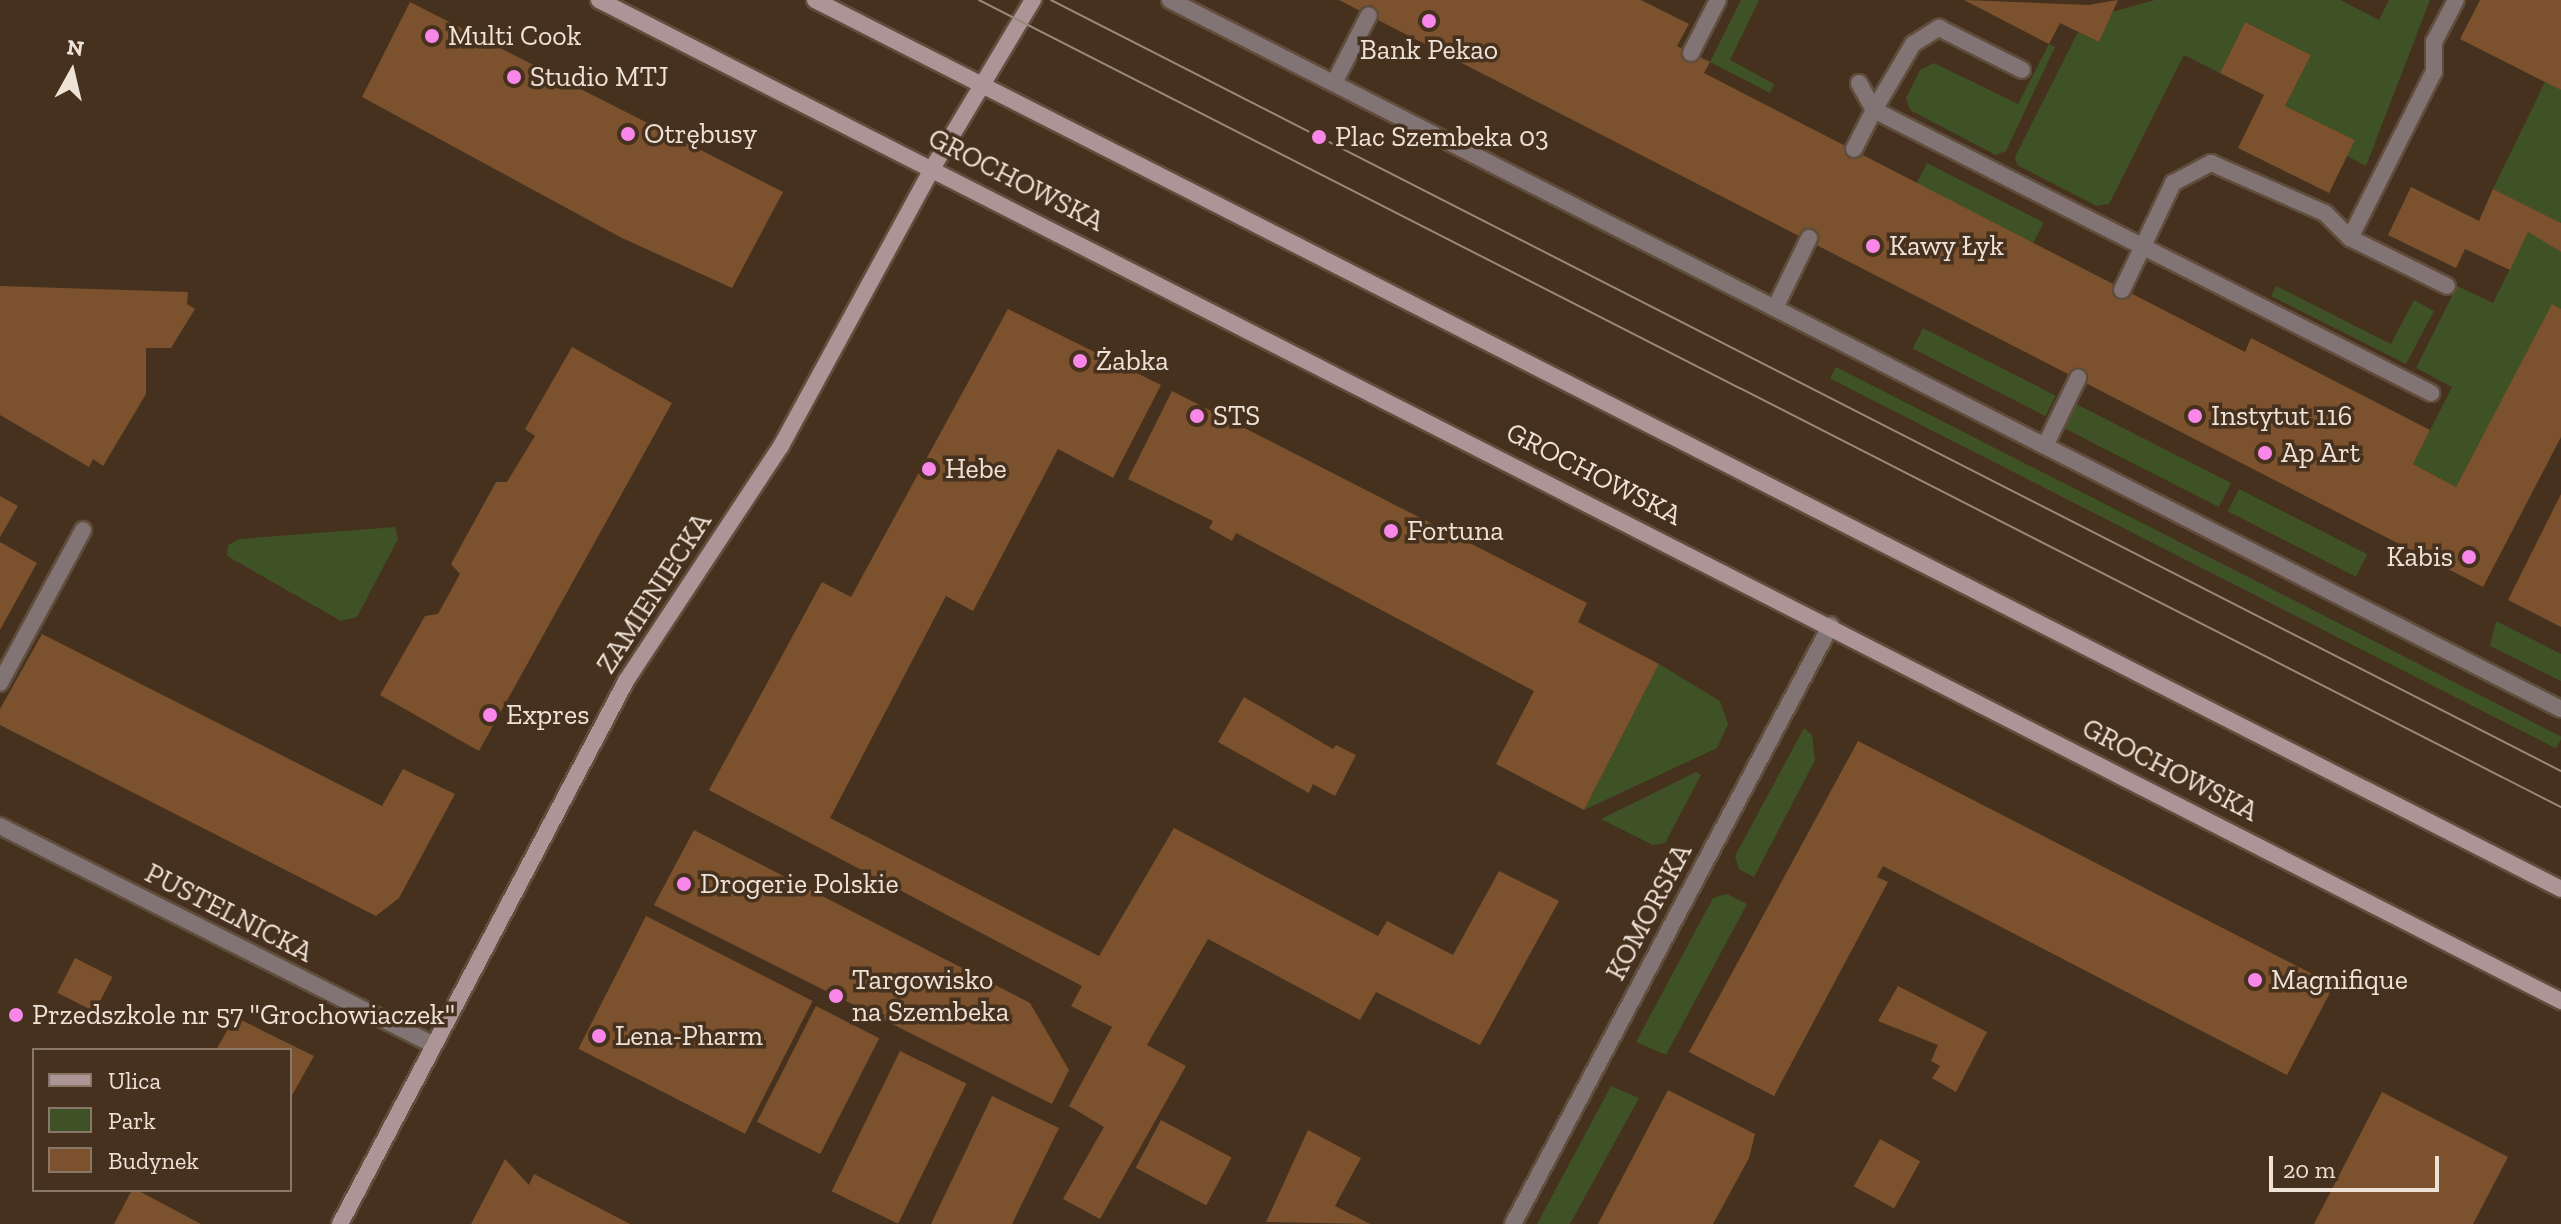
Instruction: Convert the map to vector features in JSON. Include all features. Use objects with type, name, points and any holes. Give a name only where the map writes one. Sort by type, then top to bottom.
[{"type":"main road","name":"GROCHOWSKA","points":[[599,0],[1831,625],[2561,1001]]},
{"type":"main road","points":[[815,0],[2561,889]]},
{"type":"main road","name":"ZAMIENIECKA","points":[[340,1224],[626,681],[781,446],[933,167],[1033,0]]},
{"type":"street","points":[[1170,0],[2561,709]]},
{"type":"street","points":[[1691,53],[1718,0]]},
{"type":"street","points":[[2350,238],[2434,72],[2434,42],[2456,0]]},
{"type":"street","points":[[1334,83],[1369,15]]},
{"type":"street","points":[[1854,149],[1913,44],[1939,28],[2022,70]]},
{"type":"street","points":[[1859,83],[1874,110],[2431,393]]},
{"type":"street","points":[[2122,290],[2173,183],[2211,163],[2325,213],[2350,238],[2447,286]]},
{"type":"street","points":[[1775,308],[1809,238]]},
{"type":"street","points":[[2045,446],[2078,378]]},
{"type":"street","points":[[0,683],[83,530]]},
{"type":"street","name":"KOMORSKA","points":[[1513,1224],[1831,625]]},
{"type":"street","name":"PUSTELNICKA","points":[[0,826],[434,1045]]},
{"type":"green space","points":[[1741,0],[1759,0],[1730,60],[1774,84],[1770,93],[1710,62]]},
{"type":"green space","points":[[2155,0],[2340,0],[2379,20],[2389,0],[2430,0],[2366,166],[2347,156],[2355,140],[2285,106],[2311,55],[2245,22],[2220,73],[2184,55],[2109,204],[2097,206],[2017,165],[2015,157],[2078,32],[2099,42],[2112,12]]},
{"type":"green space","points":[[2049,44],[2055,47],[2006,151],[1996,155],[1910,110],[1906,98],[1920,70],[1934,63],[2018,104]]},
{"type":"green space","points":[[2545,82],[2561,90],[2561,223],[2493,189]]},
{"type":"green space","points":[[1927,163],[2044,222],[2033,243],[1917,183]]},
{"type":"green space","points":[[2528,232],[2561,252],[2561,309],[2552,305],[2456,487],[2413,464],[2452,387],[2416,368],[2457,286],[2493,303]]},
{"type":"green space","points":[[2276,286],[2391,344],[2414,300],[2434,311],[2406,364],[2271,296]]},
{"type":"green space","points":[[1923,328],[2056,396],[2045,416],[1913,348]]},
{"type":"green space","points":[[1836,367],[2561,736],[2556,749],[1830,379]]},
{"type":"green space","points":[[2076,404],[2231,483],[2219,507],[2064,428]]},
{"type":"green space","points":[[2239,489],[2367,554],[2356,577],[2228,511]]},
{"type":"green space","points":[[395,527],[398,539],[357,617],[341,621],[227,556],[228,545],[239,539]]},
{"type":"green space","points":[[2496,621],[2561,654],[2561,681],[2490,646]]},
{"type":"green space","points":[[1659,664],[1720,701],[1728,724],[1717,748],[1584,810]]},
{"type":"green space","points":[[1804,728],[1812,735],[1815,760],[1754,877],[1739,869],[1735,856]]},
{"type":"green space","points":[[1696,772],[1701,775],[1665,843],[1653,845],[1601,819]]},
{"type":"green space","points":[[1727,894],[1747,904],[1666,1055],[1636,1042],[1713,898]]},
{"type":"green space","points":[[1611,1086],[1639,1098],[1570,1224],[1537,1224]]},
{"type":"building","points":[[1339,0],[1641,0],[1689,24],[1677,46],[1710,62],[1704,73],[2245,352],[2251,338],[2430,430],[2413,464],[2456,487],[2552,304],[2561,309],[2561,437],[2483,587]]},
{"type":"building","points":[[1964,0],[2088,5],[2118,0],[2099,42],[2060,23],[2049,44]]},
{"type":"building","points":[[2480,0],[2561,0],[2561,90],[2460,39]]},
{"type":"building","points":[[410,2],[783,192],[732,288],[620,237],[362,97]]},
{"type":"building","points":[[2245,22],[2311,55],[2285,106],[2355,140],[2329,193],[2238,148],[2264,95],[2220,73]]},
{"type":"building","points":[[2411,187],[2479,221],[2493,189],[2561,223],[2561,252],[2528,232],[2510,270],[2465,249],[2456,268],[2388,235]]},
{"type":"building","points":[[0,286],[188,292],[187,304],[195,309],[171,348],[146,348],[146,394],[103,466],[93,459],[89,467],[0,415]]},
{"type":"building","points":[[1008,309],[1161,385],[1113,478],[1058,449],[973,611],[946,596],[830,818],[1099,956],[1174,828],[1378,936],[1387,921],[1453,955],[1499,871],[1559,901],[1480,1045],[1376,992],[1360,1020],[1208,939],[1147,1045],[1186,1066],[1100,1219],[1063,1199],[1104,1127],[1069,1106],[1112,1027],[1071,1006],[1082,986],[709,790],[822,582],[851,597]]},
{"type":"building","points":[[572,347],[672,403],[479,751],[380,695],[425,616],[438,614],[460,574],[451,564],[496,482],[507,482],[535,436],[525,429]]},
{"type":"building","points":[[1172,391],[1587,603],[1578,622],[1659,664],[1584,810],[1496,764],[1534,691],[1236,533],[1232,541],[1209,528],[1213,521],[1128,479]]},
{"type":"building","points":[[2561,494],[2561,627],[2508,600]]},
{"type":"building","points":[[0,496],[18,506],[0,537]]},
{"type":"building","points":[[0,542],[37,563],[0,630]]},
{"type":"building","points":[[42,634],[382,806],[403,769],[455,794],[399,898],[376,916],[0,725],[0,709]]},
{"type":"building","points":[[1244,697],[1333,749],[1336,745],[1356,755],[1335,796],[1313,784],[1309,793],[1218,742]]},
{"type":"building","points":[[1858,741],[2334,985],[2287,1075],[1883,866],[1877,877],[1888,882],[1774,1096],[1689,1052]]},
{"type":"building","points":[[694,830],[1030,1003],[1069,1070],[1052,1104],[654,905]]},
{"type":"building","points":[[646,916],[813,1001],[745,1134],[578,1049]]},
{"type":"building","points":[[75,958],[112,977],[95,1012],[57,993]]},
{"type":"building","points":[[1898,986],[1987,1032],[1956,1092],[1932,1078],[1940,1066],[1931,1061],[1938,1045],[1878,1021]]},
{"type":"building","points":[[816,1006],[879,1038],[820,1154],[757,1122]]},
{"type":"building","points":[[235,1017],[314,1056],[292,1095],[292,1048],[217,1048]]},
{"type":"building","points":[[900,1051],[967,1083],[898,1224],[832,1191]]},
{"type":"building","points":[[1668,1090],[1755,1134],[1749,1158],[1713,1224],[1598,1224]]},
{"type":"building","points":[[2382,1092],[2508,1157],[2473,1224],[2314,1224]]},
{"type":"building","points":[[992,1096],[1059,1128],[1012,1224],[931,1224]]},
{"type":"building","points":[[1161,1120],[1232,1158],[1206,1205],[1136,1168]]},
{"type":"building","points":[[1308,1130],[1361,1158],[1335,1206],[1370,1224],[1266,1222]]},
{"type":"building","points":[[1880,1139],[1920,1161],[1894,1209],[1854,1186]]},
{"type":"building","points":[[505,1159],[529,1185],[534,1174],[630,1224],[471,1224]]},
{"type":"building","points":[[131,1192],[141,1192],[201,1224],[114,1224]]},
{"type":"tram line","points":[[979,0],[2561,807]]},
{"type":"tram line","points":[[1051,0],[2561,771]]},
{"type":"place","name":"Bank Pekao","points":[[1429,21]]},
{"type":"place","name":"Multi Cook","points":[[432,36]]},
{"type":"place","name":"Studio MTJ","points":[[514,77]]},
{"type":"place","name":"Otrębusy","points":[[628,134]]},
{"type":"place","name":"Plac Szembeka 03","points":[[1319,137]]},
{"type":"place","name":"Kawy Łyk","points":[[1873,246]]},
{"type":"place","name":"Żabka","points":[[1080,361]]},
{"type":"place","name":"STS","points":[[1197,416]]},
{"type":"place","name":"Instytut 116","points":[[2195,416]]},
{"type":"place","name":"Ap Art","points":[[2265,453]]},
{"type":"place","name":"Hebe","points":[[929,469]]},
{"type":"place","name":"Fortuna","points":[[1391,531]]},
{"type":"place","name":"Kabis","points":[[2469,557]]},
{"type":"place","name":"Expres","points":[[490,715]]},
{"type":"place","name":"Drogerie Polskie","points":[[684,884]]},
{"type":"place","name":"Magnifique","points":[[2255,980]]},
{"type":"place","name":"Targowisko na Szembeka","points":[[836,996]]},
{"type":"place","name":"Przedszkole nr 57 \"Grochowiaczek\"","points":[[16,1015]]},
{"type":"place","name":"Lena-Pharm","points":[[599,1036]]}]
